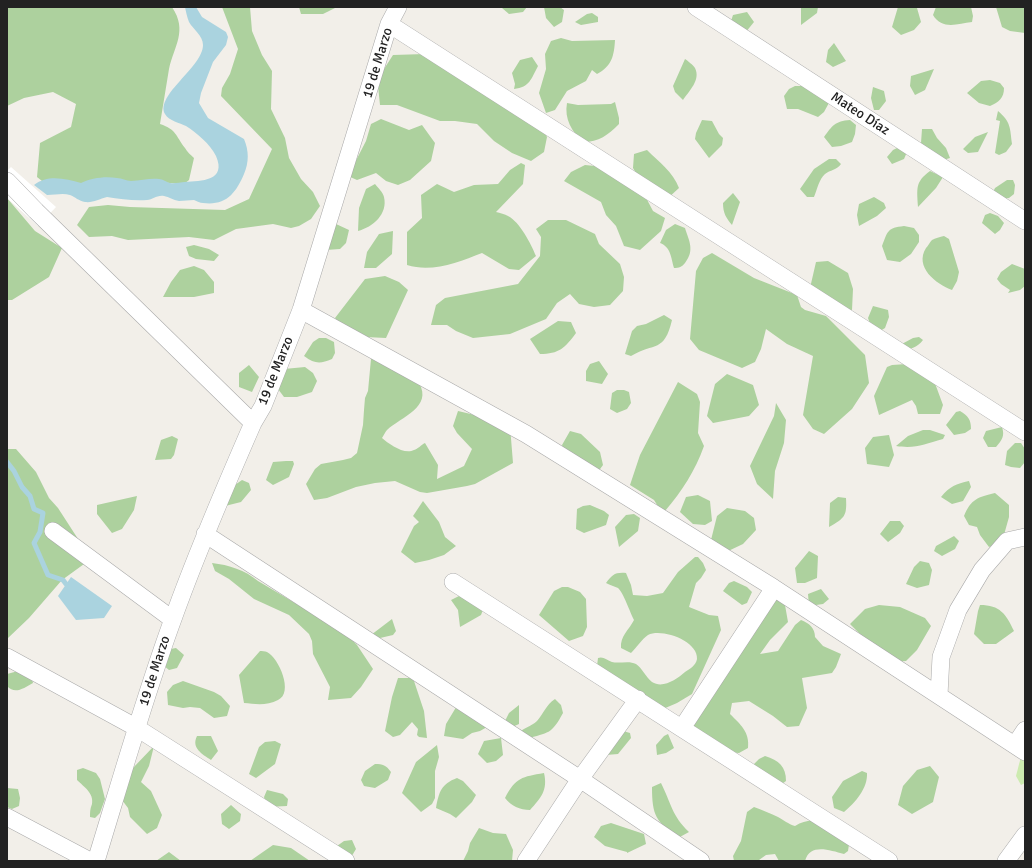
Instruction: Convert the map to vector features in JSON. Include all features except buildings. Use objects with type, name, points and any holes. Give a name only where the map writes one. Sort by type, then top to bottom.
[{"type":"street","name":"19 de Marzo","points":[[96,861],[172,619],[205,534],[253,422],[263,406],[301,310],[389,24],[398,7]]},
{"type":"street","name":"Mateo Díaz","points":[[696,7],[1025,220]]},
{"type":"street","points":[[389,24],[1025,432]]},
{"type":"street","points":[[8,182],[253,422]]},
{"type":"street","points":[[301,310],[526,434],[774,588],[1020,749],[1025,730]]},
{"type":"street","points":[[53,532],[172,619]]},
{"type":"street","points":[[205,534],[580,779],[701,861]]},
{"type":"street","points":[[938,695],[941,657],[958,610],[982,570],[1007,541],[1025,537]]},
{"type":"street","points":[[453,582],[889,861]]},
{"type":"street","points":[[682,728],[774,588]]},
{"type":"street","points":[[7,658],[137,728],[346,861]]},
{"type":"street","points":[[526,861],[580,779],[638,699]]},
{"type":"street","points":[[7,817],[90,861]]},
{"type":"street","points":[[1006,861],[1025,835]]},
{"type":"green space","points":[[7,7],[172,7],[177,16],[179,31],[169,69],[160,124],[170,128],[173,131],[187,151],[194,158],[189,180],[184,184],[140,181],[109,182],[88,186],[47,185],[37,177],[40,143],[71,127],[76,104],[53,92],[24,98],[7,106]]},
{"type":"green space","points":[[222,7],[250,7],[252,31],[262,55],[272,71],[271,109],[285,138],[289,158],[301,179],[313,192],[320,206],[311,219],[299,226],[291,228],[273,224],[236,229],[214,240],[189,237],[128,240],[112,236],[89,237],[77,225],[89,207],[108,205],[225,210],[249,199],[272,149],[221,96],[222,88],[230,74],[238,49]]},
{"type":"green space","points":[[299,7],[337,7],[323,14],[301,14]]},
{"type":"green space","points":[[527,7],[523,12],[509,14],[502,8]]},
{"type":"green space","points":[[544,7],[560,7],[564,10],[562,22],[554,27],[546,18]]},
{"type":"green space","points":[[801,7],[818,7],[817,13],[801,25]]},
{"type":"green space","points":[[898,7],[917,8],[921,22],[914,30],[901,35],[892,27]]},
{"type":"green space","points":[[936,7],[971,7],[973,16],[972,22],[955,25],[941,23],[933,15]]},
{"type":"green space","points":[[996,7],[1025,7],[1025,33],[1010,31],[1002,27]]},
{"type":"green space","points":[[747,12],[754,22],[741,38],[730,24],[733,15]]},
{"type":"green space","points":[[592,13],[598,17],[598,22],[581,25],[575,22],[587,14]]},
{"type":"green space","points":[[561,38],[572,41],[615,40],[613,56],[606,68],[597,74],[592,70],[586,81],[567,91],[555,110],[546,113],[539,93],[546,69],[545,54],[551,41]]},
{"type":"green space","points":[[834,43],[846,61],[833,67],[826,62],[828,50]]},
{"type":"green space","points":[[425,54],[540,123],[547,137],[544,152],[531,161],[512,153],[494,141],[477,124],[455,121],[440,121],[397,105],[380,105],[378,86],[384,69],[393,55]]},
{"type":"green space","points":[[532,57],[538,66],[532,78],[524,86],[514,89],[515,84],[512,73],[520,60]]},
{"type":"green space","points":[[685,59],[695,68],[696,77],[694,85],[683,100],[675,92],[673,86]]},
{"type":"green space","points":[[934,69],[925,90],[915,95],[910,86],[911,76]]},
{"type":"green space","points":[[990,80],[1000,83],[1004,88],[1004,91],[1002,97],[990,106],[979,103],[967,93],[981,81]]},
{"type":"green space","points":[[795,86],[803,86],[830,101],[824,112],[818,117],[798,109],[787,109],[784,96],[789,89]]},
{"type":"green space","points":[[873,87],[884,91],[886,101],[879,110],[874,110],[871,98]]},
{"type":"green space","points":[[615,102],[619,124],[611,131],[599,139],[589,142],[583,142],[575,134],[568,120],[566,109],[567,103],[578,105],[611,104]]},
{"type":"green space","points":[[998,111],[1008,122],[1012,144],[1006,152],[999,155],[995,153],[1000,121],[996,120]]},
{"type":"green space","points":[[381,119],[409,130],[422,125],[435,143],[431,161],[410,180],[398,185],[386,181],[376,173],[357,180],[348,176],[366,141],[371,124]]},
{"type":"green space","points":[[702,120],[712,121],[723,138],[722,145],[709,158],[695,139]]},
{"type":"green space","points":[[850,120],[856,125],[852,142],[841,146],[832,147],[824,137],[837,123]]},
{"type":"green space","points":[[922,129],[932,129],[937,138],[946,148],[950,158],[933,163],[930,162],[921,143]]},
{"type":"green space","points":[[988,132],[978,152],[968,153],[963,149],[975,137]]},
{"type":"green space","points":[[901,146],[907,152],[904,159],[892,164],[887,157],[893,150]]},
{"type":"green space","points":[[647,150],[669,172],[679,188],[667,199],[638,177],[633,168],[634,154]]},
{"type":"green space","points":[[829,159],[836,159],[841,164],[838,168],[823,176],[814,197],[807,197],[800,189],[814,169]]},
{"type":"green space","points":[[521,163],[525,165],[523,184],[496,212],[507,215],[517,223],[536,256],[519,270],[509,269],[482,253],[455,263],[436,267],[426,268],[407,265],[407,232],[422,218],[421,195],[437,184],[454,192],[474,185],[498,184],[510,170]]},
{"type":"green space","points":[[585,165],[605,167],[644,194],[653,211],[665,218],[661,231],[640,250],[624,246],[616,226],[606,215],[601,202],[564,181],[571,172]]},
{"type":"green space","points":[[930,171],[943,177],[936,188],[918,207],[917,195],[919,182]]},
{"type":"green space","points":[[1007,180],[1013,180],[1015,185],[1014,194],[1009,198],[1000,199],[993,192],[995,188]]},
{"type":"green space","points":[[375,184],[382,192],[385,203],[384,209],[374,223],[358,231],[359,208],[366,189]]},
{"type":"green space","points":[[733,193],[740,202],[732,225],[725,215],[723,203]]},
{"type":"green space","points":[[874,197],[884,203],[886,208],[877,216],[859,226],[857,215],[859,204]]},
{"type":"green space","points":[[7,198],[35,231],[62,248],[49,277],[12,300],[7,300]]},
{"type":"green space","points":[[990,213],[998,216],[1004,223],[1000,230],[995,234],[982,223],[985,215]]},
{"type":"green space","points":[[548,220],[566,220],[595,234],[599,244],[620,264],[624,277],[623,291],[610,305],[594,307],[579,304],[570,294],[557,303],[546,319],[510,334],[473,338],[456,331],[447,325],[431,325],[436,305],[445,298],[518,284],[540,256],[541,237],[536,229]]},
{"type":"green space","points":[[336,224],[349,230],[346,243],[340,249],[326,250]]},
{"type":"green space","points":[[675,224],[685,228],[690,246],[690,254],[688,258],[684,264],[677,268],[674,268],[666,247],[660,243],[666,230]]},
{"type":"green space","points":[[904,226],[914,228],[919,235],[919,242],[911,254],[900,262],[887,260],[882,246],[887,234],[891,229]]},
{"type":"green space","points":[[393,231],[392,254],[376,268],[364,268],[367,252],[379,234]]},
{"type":"green space","points":[[944,236],[949,239],[959,272],[957,281],[952,290],[940,284],[928,274],[923,262],[923,255],[931,241]]},
{"type":"green space","points":[[194,245],[209,249],[219,255],[214,261],[196,259],[189,256],[186,247]]},
{"type":"green space","points":[[712,253],[754,278],[797,295],[801,307],[805,310],[826,316],[865,355],[869,383],[852,409],[824,434],[813,429],[803,415],[813,356],[787,344],[766,329],[761,349],[755,362],[742,368],[699,350],[690,339],[696,271],[703,258]]},
{"type":"green space","points":[[828,261],[848,273],[853,289],[852,310],[830,308],[810,288],[816,262]]},
{"type":"green space","points":[[1012,264],[1025,269],[1025,286],[1020,290],[1008,293],[1010,290],[1001,284],[997,279],[1001,272]]},
{"type":"green space","points":[[194,266],[204,270],[214,282],[214,293],[194,297],[163,297],[171,282],[180,270]]},
{"type":"green space","points":[[385,276],[399,282],[408,290],[386,338],[366,337],[344,331],[335,318],[365,279]]},
{"type":"green space","points":[[873,306],[888,310],[889,317],[885,328],[877,333],[873,333],[868,318]]},
{"type":"green space","points":[[664,315],[672,320],[666,338],[662,342],[631,356],[625,354],[632,331],[637,326],[646,324]]},
{"type":"green space","points":[[558,321],[571,322],[576,333],[561,349],[552,353],[540,354],[530,339]]},
{"type":"green space","points":[[919,337],[923,340],[918,345],[901,351],[900,345],[913,338]]},
{"type":"green space","points":[[319,338],[326,338],[334,342],[335,353],[332,359],[324,362],[318,362],[311,361],[304,356],[313,342]]},
{"type":"green space","points":[[375,358],[419,383],[422,391],[422,399],[414,411],[387,430],[382,438],[393,446],[406,451],[415,449],[425,443],[438,465],[437,479],[464,466],[472,449],[457,433],[453,426],[458,411],[504,422],[510,426],[513,463],[475,484],[467,486],[427,493],[420,492],[395,481],[356,487],[327,498],[314,500],[306,484],[315,469],[321,464],[351,458],[357,453],[363,425],[365,398],[368,391],[371,359]]},
{"type":"green space","points":[[599,361],[608,374],[602,384],[586,381],[586,371],[590,364]]},
{"type":"green space","points":[[907,364],[933,378],[943,405],[940,414],[918,414],[916,406],[912,400],[879,415],[874,396],[887,367],[892,365]]},
{"type":"green space","points":[[249,365],[259,377],[252,392],[239,387],[239,373]]},
{"type":"green space","points":[[305,367],[313,373],[317,381],[312,392],[297,397],[284,397],[278,389],[284,369]]},
{"type":"green space","points":[[727,374],[753,385],[759,405],[749,416],[713,423],[707,416],[715,384]]},
{"type":"green space","points":[[678,382],[697,394],[700,402],[698,433],[704,446],[692,472],[677,496],[665,511],[661,511],[654,500],[630,485],[640,455]]},
{"type":"green space","points":[[617,390],[629,392],[631,403],[627,409],[617,413],[610,409],[612,393]]},
{"type":"green space","points":[[776,403],[786,420],[784,443],[775,471],[773,499],[757,484],[750,466],[774,416]]},
{"type":"green space","points":[[960,411],[968,418],[971,429],[965,433],[954,435],[946,425],[956,412]]},
{"type":"green space","points":[[1002,427],[1003,435],[1000,442],[996,447],[988,447],[983,438],[986,431]]},
{"type":"green space","points":[[923,430],[930,430],[945,435],[943,439],[920,446],[896,446],[908,436]]},
{"type":"green space","points":[[570,431],[581,434],[600,452],[603,465],[595,476],[567,464],[562,445]]},
{"type":"green space","points":[[889,435],[894,455],[889,467],[867,464],[865,448],[873,437]]},
{"type":"green space","points":[[172,436],[178,439],[174,455],[171,459],[155,460],[161,440]]},
{"type":"green space","points":[[1015,443],[1021,443],[1025,449],[1025,462],[1020,468],[1005,465],[1007,451]]},
{"type":"green space","points":[[7,449],[16,449],[36,472],[49,498],[58,508],[91,559],[62,580],[29,618],[7,639]]},
{"type":"green space","points":[[293,461],[294,464],[289,477],[273,485],[266,480],[273,462]]},
{"type":"green space","points":[[242,480],[249,483],[251,490],[241,502],[225,506],[222,494]]},
{"type":"green space","points":[[969,481],[971,487],[963,501],[952,504],[941,497],[947,490],[954,486]]},
{"type":"green space","points":[[995,493],[1009,505],[1009,517],[1002,542],[989,547],[980,535],[977,527],[969,525],[964,516],[972,502],[984,496]]},
{"type":"green space","points":[[698,495],[710,501],[712,521],[705,525],[693,524],[680,512],[686,497]]},
{"type":"green space","points":[[137,496],[134,510],[122,529],[112,533],[97,514],[97,505]]},
{"type":"green space","points":[[838,497],[846,498],[845,513],[842,519],[829,527],[830,503]]},
{"type":"green space","points":[[423,501],[439,522],[445,537],[456,546],[444,555],[415,563],[401,552],[414,526],[419,522],[413,516]]},
{"type":"green space","points":[[590,505],[604,511],[609,515],[606,525],[584,533],[576,529],[577,509]]},
{"type":"green space","points":[[727,508],[745,511],[754,518],[756,530],[743,544],[724,553],[710,544],[717,516]]},
{"type":"green space","points":[[634,514],[640,518],[638,531],[619,547],[615,527],[626,515]]},
{"type":"green space","points":[[890,521],[900,521],[904,526],[900,533],[888,542],[880,534]]},
{"type":"green space","points":[[954,536],[959,541],[955,549],[942,556],[934,551],[936,546]]},
{"type":"green space","points":[[809,551],[818,556],[817,578],[805,583],[797,583],[795,568]]},
{"type":"green space","points":[[695,557],[698,557],[706,570],[696,583],[689,607],[709,615],[718,616],[721,630],[692,694],[663,709],[596,674],[598,658],[603,658],[612,662],[630,662],[636,664],[652,682],[656,684],[665,684],[674,680],[692,667],[697,659],[696,653],[686,642],[662,633],[648,635],[631,653],[621,648],[623,637],[634,620],[620,590],[606,583],[614,575],[626,573],[633,595],[647,596],[663,593],[678,572]]},
{"type":"green space","points":[[920,561],[929,563],[932,570],[929,585],[917,588],[906,584],[914,567]]},
{"type":"green space","points":[[212,563],[225,565],[242,571],[327,622],[338,625],[357,645],[373,669],[361,687],[351,698],[328,700],[330,687],[313,654],[312,641],[309,634],[289,615],[254,599],[229,579],[215,571]]},
{"type":"green space","points":[[734,581],[747,587],[752,592],[747,603],[742,605],[723,591],[729,583]]},
{"type":"green space","points":[[767,581],[785,605],[788,622],[770,640],[760,654],[778,651],[795,625],[801,620],[811,626],[815,637],[823,646],[841,654],[832,673],[802,678],[807,708],[799,726],[787,727],[749,701],[732,703],[730,714],[744,729],[747,737],[748,748],[739,753],[704,750],[689,738],[689,706],[762,594]]},
{"type":"green space","points":[[562,587],[568,587],[580,592],[586,599],[587,627],[583,636],[569,641],[539,615],[554,591]]},
{"type":"green space","points":[[821,589],[829,599],[823,604],[809,606],[808,594]]},
{"type":"green space","points":[[461,595],[484,607],[481,615],[460,627],[458,610],[451,600]]},
{"type":"green space","points":[[879,605],[900,607],[925,618],[931,626],[917,650],[906,661],[880,663],[865,639],[850,624],[865,609]]},
{"type":"green space","points":[[980,605],[987,605],[1002,612],[1014,631],[996,644],[984,644],[974,634]]},
{"type":"green space","points":[[392,619],[396,631],[393,635],[380,638],[371,635]]},
{"type":"green space","points":[[176,648],[184,655],[177,668],[169,670],[163,665],[165,650]]},
{"type":"green space","points":[[260,651],[267,652],[272,655],[276,661],[283,676],[285,690],[283,696],[274,702],[261,704],[244,703],[239,675]]},
{"type":"green space","points":[[22,670],[31,675],[33,683],[20,690],[10,689],[7,686],[7,674]]},
{"type":"green space","points":[[398,678],[413,678],[424,711],[427,738],[419,737],[417,735],[418,729],[412,722],[400,735],[393,737],[385,731],[392,697]]},
{"type":"green space","points":[[183,681],[221,696],[230,706],[227,716],[214,718],[200,708],[183,708],[168,705],[167,692],[173,685]]},
{"type":"green space","points":[[555,699],[561,705],[563,713],[549,732],[526,739],[519,734],[537,721],[547,706]]},
{"type":"green space","points":[[458,704],[494,723],[480,731],[472,733],[463,739],[444,736],[446,724]]},
{"type":"green space","points":[[519,705],[519,724],[510,728],[505,721],[509,713]]},
{"type":"green space","points":[[623,731],[630,733],[631,738],[618,754],[606,755]]},
{"type":"green space","points":[[668,734],[674,748],[666,753],[657,755],[656,745],[664,736]]},
{"type":"green space","points":[[197,736],[211,736],[218,751],[211,760],[201,753],[196,747],[195,744]]},
{"type":"green space","points":[[501,738],[503,755],[496,761],[487,763],[478,754],[484,741]]},
{"type":"green space","points":[[275,741],[281,744],[275,764],[256,778],[249,774],[259,747],[265,742]]},
{"type":"green space","points":[[1025,741],[1025,783],[1021,785],[1016,776]]},
{"type":"green space","points":[[437,745],[439,757],[435,771],[435,798],[432,804],[421,812],[402,793],[416,762]]},
{"type":"green space","points":[[154,746],[149,766],[141,782],[151,791],[162,815],[157,828],[147,834],[130,817],[128,808],[116,792],[132,769]]},
{"type":"green space","points":[[765,756],[778,762],[785,772],[786,781],[775,789],[748,770],[759,759]]},
{"type":"green space","points":[[375,764],[386,766],[391,772],[388,780],[375,788],[364,786],[361,780],[365,771]]},
{"type":"green space","points":[[930,766],[939,777],[933,802],[912,814],[898,805],[903,786],[917,770]]},
{"type":"green space","points":[[83,768],[96,773],[100,779],[105,799],[100,813],[95,818],[90,817],[92,800],[90,793],[77,780],[77,770]]},
{"type":"green space","points":[[862,771],[867,773],[867,779],[860,795],[844,812],[834,808],[832,797],[843,781]]},
{"type":"green space","points":[[544,773],[545,784],[543,793],[530,810],[516,807],[505,798],[516,782],[520,779]]},
{"type":"green space","points":[[457,778],[463,781],[476,795],[472,802],[456,818],[436,808],[438,797],[444,786]]},
{"type":"green space","points":[[661,783],[675,815],[689,832],[678,838],[660,822],[654,811],[652,787]]},
{"type":"green space","points":[[7,788],[18,789],[20,798],[19,806],[12,809],[7,807]]},
{"type":"green space","points":[[267,790],[283,794],[288,799],[287,806],[267,807],[264,797]]},
{"type":"green space","points":[[231,805],[241,814],[240,821],[229,829],[222,824],[221,814]]},
{"type":"green space","points":[[754,807],[795,826],[803,822],[810,821],[824,823],[850,838],[848,851],[844,854],[821,849],[816,850],[807,855],[805,861],[779,861],[775,854],[766,855],[759,861],[734,861],[733,856],[741,841],[747,812]]},
{"type":"green space","points":[[611,823],[644,834],[646,844],[627,853],[605,846],[594,837],[601,826]]},
{"type":"green space","points":[[479,828],[493,833],[506,834],[513,850],[512,861],[463,861],[470,843]]},
{"type":"green space","points":[[352,840],[356,849],[350,859],[337,846],[344,841]]},
{"type":"green space","points":[[273,845],[291,848],[310,861],[250,861]]},
{"type":"green space","points":[[169,852],[181,861],[156,861]]},
{"type":"water","points":[[185,7],[196,7],[202,17],[226,32],[228,37],[226,45],[213,62],[201,93],[199,103],[208,118],[244,139],[248,152],[247,165],[241,181],[234,192],[224,200],[211,203],[202,203],[194,200],[179,201],[166,196],[149,200],[127,200],[107,197],[85,202],[67,194],[47,195],[34,185],[45,179],[51,178],[81,183],[108,177],[119,178],[127,181],[160,179],[174,183],[205,180],[215,175],[218,170],[218,164],[216,156],[210,147],[203,139],[186,126],[172,120],[165,114],[164,106],[167,98],[196,62],[201,54],[203,45],[200,36],[189,22]]},
{"type":"water","points":[[71,577],[112,606],[104,618],[76,620],[58,596]]},
{"type":"pier","points":[[11,167],[56,207],[38,226],[7,198],[7,171]]},
{"type":"waterway","points":[[7,462],[14,471],[22,487],[30,496],[34,509],[43,513],[40,532],[34,543],[48,575],[63,580],[66,584]]}]
